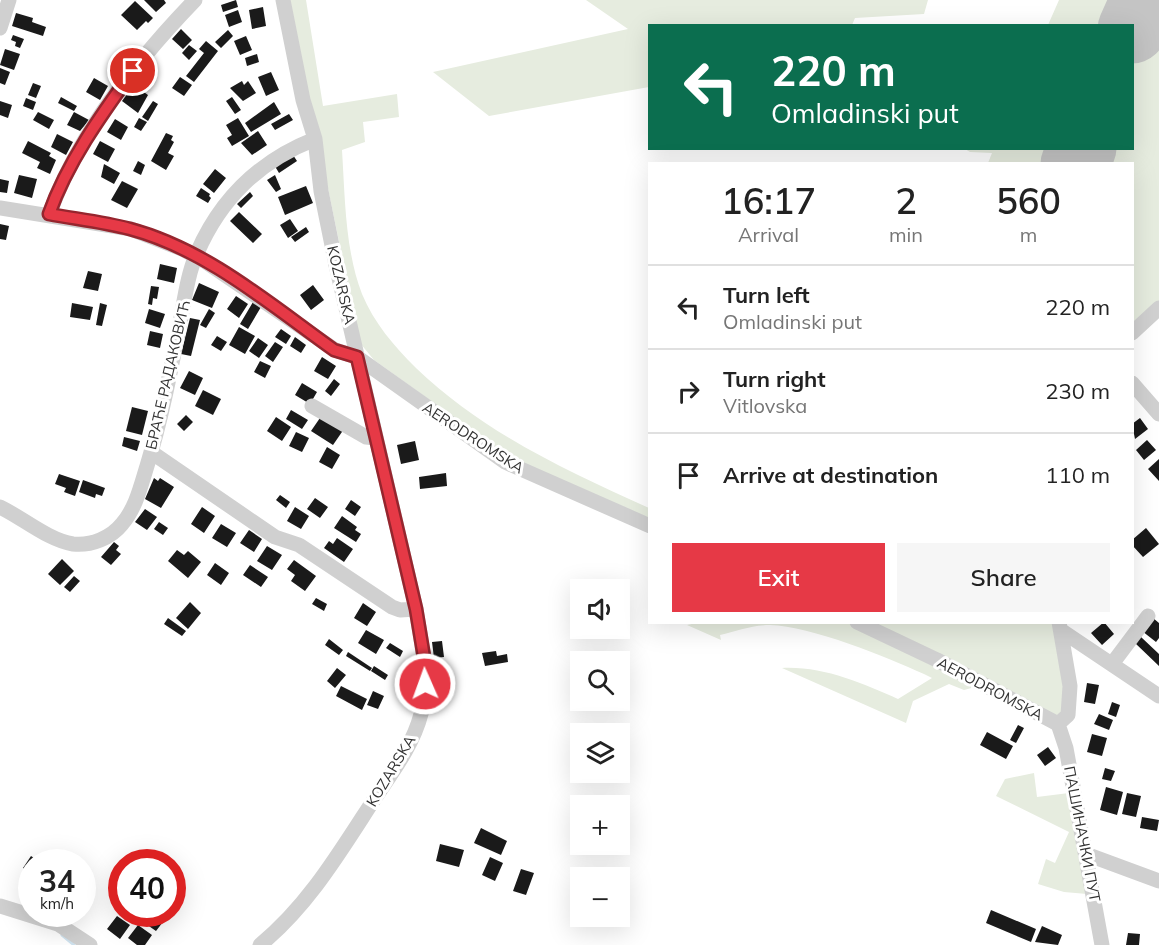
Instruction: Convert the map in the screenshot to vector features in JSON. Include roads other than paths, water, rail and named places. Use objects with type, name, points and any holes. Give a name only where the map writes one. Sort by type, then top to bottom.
[{"type":"street","points":[[0,28],[9,0]]},
{"type":"street","points":[[49,214],[73,164],[105,111],[165,31],[195,0]]},
{"type":"street","name":"KOZARSKA","points":[[260,945],[282,927],[318,883],[412,738],[422,712],[425,684],[424,657],[416,609],[357,357],[321,191],[315,139],[303,100],[283,0]]},
{"type":"street","name":"БРАЋЕ РАДАКОВИЋ","points":[[0,507],[73,544],[102,540],[123,524],[133,506],[151,452],[195,256],[225,204],[247,178],[278,155],[315,139]]},
{"type":"street","name":"AERODROMSKA","points":[[0,208],[49,214],[130,229],[195,256],[334,350],[357,357],[414,400],[505,462],[648,525]]},
{"type":"street","points":[[1134,331],[1159,308]]},
{"type":"street","points":[[1134,385],[1159,414]]},
{"type":"street","points":[[312,406],[366,437],[375,438]]},
{"type":"street","points":[[151,452],[275,537],[300,545],[392,606],[400,610],[416,609]]},
{"type":"street","points":[[1112,664],[1148,616]]},
{"type":"street","name":"AERODROMSKA","points":[[861,624],[937,660],[1058,724],[1067,718],[1070,697],[1067,659],[1060,627]]},
{"type":"street","points":[[1060,627],[1159,696]]},
{"type":"street","name":"ПАШИНАЧКИ ПУТ","points":[[1058,724],[1086,854],[1102,945]]},
{"type":"street","points":[[1086,854],[1159,881]]},
{"type":"street","points":[[0,906],[58,924],[90,945]]},
{"type":"waterway","points":[[62,935],[74,945]]}]
